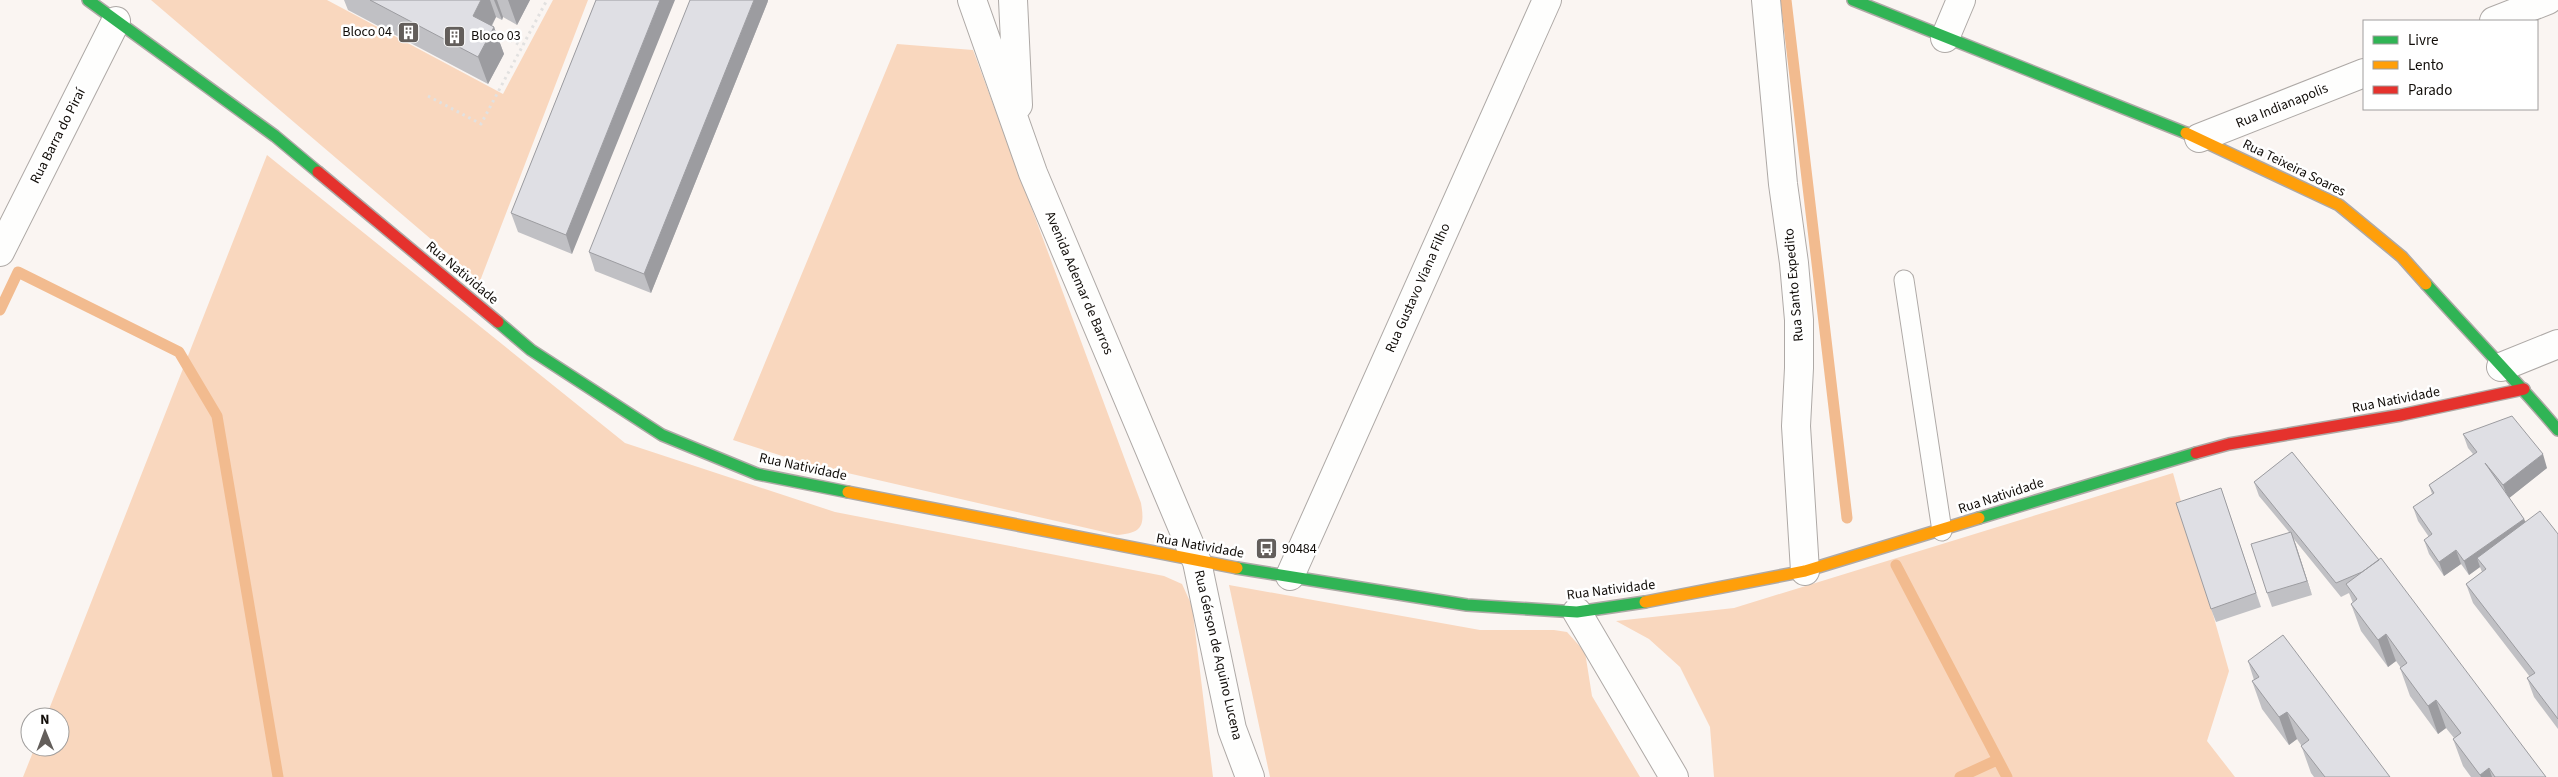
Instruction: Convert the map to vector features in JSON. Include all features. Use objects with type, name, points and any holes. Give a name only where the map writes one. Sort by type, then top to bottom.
[{"type":"street","points":[[88,0],[116,21]]},
{"type":"street","name":"Avenida Ademar de Barros","points":[[972,0],[1033,172],[1197,562]]},
{"type":"street","points":[[1013,0],[1020,134]]},
{"type":"street","name":"Rua Gustavo Viana Filho","points":[[1290,576],[1547,0]]},
{"type":"street","name":"Rua Santo Expedito","points":[[1766,0],[1782,184],[1794,263],[1798,311],[1799,368],[1796,426],[1806,572]]},
{"type":"street","name":"Rua Teixeira Soares","points":[[1853,0],[2199,138],[2339,205],[2402,257],[2501,367],[2524,389],[2558,430]]},
{"type":"street","points":[[1945,38],[1961,0]]},
{"type":"street","points":[[2497,20],[2548,0]]},
{"type":"street","name":"Rua Barra do Piraí","points":[[0,252],[116,21]]},
{"type":"street","name":"Rua Natividade","points":[[116,21],[275,136],[531,350],[662,435],[757,474],[1197,562],[1467,605],[1577,612],[1676,597],[1806,572],[2090,484],[2229,444],[2401,415],[2524,389]]},
{"type":"street","name":"Rua Indianapolis","points":[[2199,138],[2363,73]]},
{"type":"street","points":[[2501,367],[2558,344]]},
{"type":"street","name":"Rua Gérson de Aquino Lucena","points":[[1197,562],[1232,729],[1250,777]]},
{"type":"street","points":[[1577,612],[1674,777]]},
{"type":"lane","points":[[1904,280],[1942,531]]},
{"type":"path","points":[[428,96],[481,124],[547,0]]},
{"type":"path","points":[[490,30],[522,46]]},
{"type":"shaded area","points":[[151,0],[327,0],[503,94],[553,0],[588,0],[480,281]]},
{"type":"shaded area","points":[[897,44],[973,50],[1141,503],[1142,523],[1137,530],[1117,535],[804,463],[733,440]]},
{"type":"shaded area","points":[[267,155],[625,443],[835,512],[1164,576],[1182,584],[1192,606],[1213,777],[23,777],[31,757],[70,757],[70,707],[50,707]]},
{"type":"shaded area","points":[[2173,473],[2229,671],[2207,741],[2235,777],[1714,777],[1710,727],[1680,667],[1649,639],[1616,621],[1734,608]]},
{"type":"shaded area","points":[[1229,585],[1480,630],[1554,630],[1567,632],[1585,652],[1592,696],[1640,777],[1270,777]]},
{"type":"building","points":[[370,0],[481,0],[473,16],[494,27],[478,57]]},
{"type":"building","points":[[596,0],[660,0],[566,235],[511,213]]},
{"type":"building","points":[[690,0],[754,0],[644,274],[589,252]]},
{"type":"building","points":[[2512,416],[2543,454],[2503,485],[2485,463],[2524,519],[2464,561],[2456,550],[2439,562],[2424,540],[2432,534],[2413,507],[2434,493],[2429,485],[2477,452],[2463,434]]},
{"type":"building","points":[[2292,452],[2379,560],[2362,572],[2336,583],[2254,482]]},
{"type":"building","points":[[2221,488],[2256,593],[2211,609],[2176,503]]},
{"type":"building","points":[[2540,511],[2558,534],[2558,719],[2527,678],[2535,673],[2466,584],[2486,569],[2477,558]]},
{"type":"building","points":[[2291,532],[2307,581],[2267,593],[2251,544]]},
{"type":"building","points":[[2381,558],[2546,777],[2495,777],[2489,768],[2480,775],[2453,739],[2461,733],[2436,700],[2428,706],[2400,668],[2407,663],[2386,634],[2378,640],[2351,604],[2357,599],[2346,584]]},
{"type":"building","points":[[2283,635],[2390,777],[2325,777],[2301,746],[2309,740],[2287,712],[2279,717],[2252,681],[2259,677],[2248,661]]},
{"type":"waterway","points":[[1786,0],[1847,518]]},
{"type":"waterway","points":[[0,310],[18,272],[179,352],[217,416],[278,777]]},
{"type":"waterway","points":[[1896,565],[2007,777]]},
{"type":"waterway","points":[[1960,777],[1997,760]]},
{"type":"traffic: fast","points":[[88,0],[275,136],[318,172]]},
{"type":"traffic: fast","points":[[1853,0],[2186,133]]},
{"type":"traffic: fast","points":[[2426,284],[2558,430]]},
{"type":"traffic: fast","points":[[498,322],[531,350],[662,435],[757,474],[848,492]]},
{"type":"traffic: fast","points":[[1979,518],[2196,453]]},
{"type":"traffic: fast","points":[[1237,568],[1467,605],[1577,612],[1645,602]]},
{"type":"traffic: slow","points":[[2186,133],[2339,205],[2402,257],[2426,284]]},
{"type":"traffic: slow","points":[[848,492],[1237,568]]},
{"type":"traffic: slow","points":[[1645,602],[1805,571],[1979,518]]},
{"type":"traffic: jam","points":[[318,172],[498,322]]},
{"type":"traffic: jam","points":[[2196,453],[2229,444],[2401,415],[2524,389]]},
{"type":"place","name":"Bloco 04","points":[[408,32]]},
{"type":"place","name":"Bloco 03","points":[[455,36]]},
{"type":"place","name":"90484","points":[[1266,549]]}]
